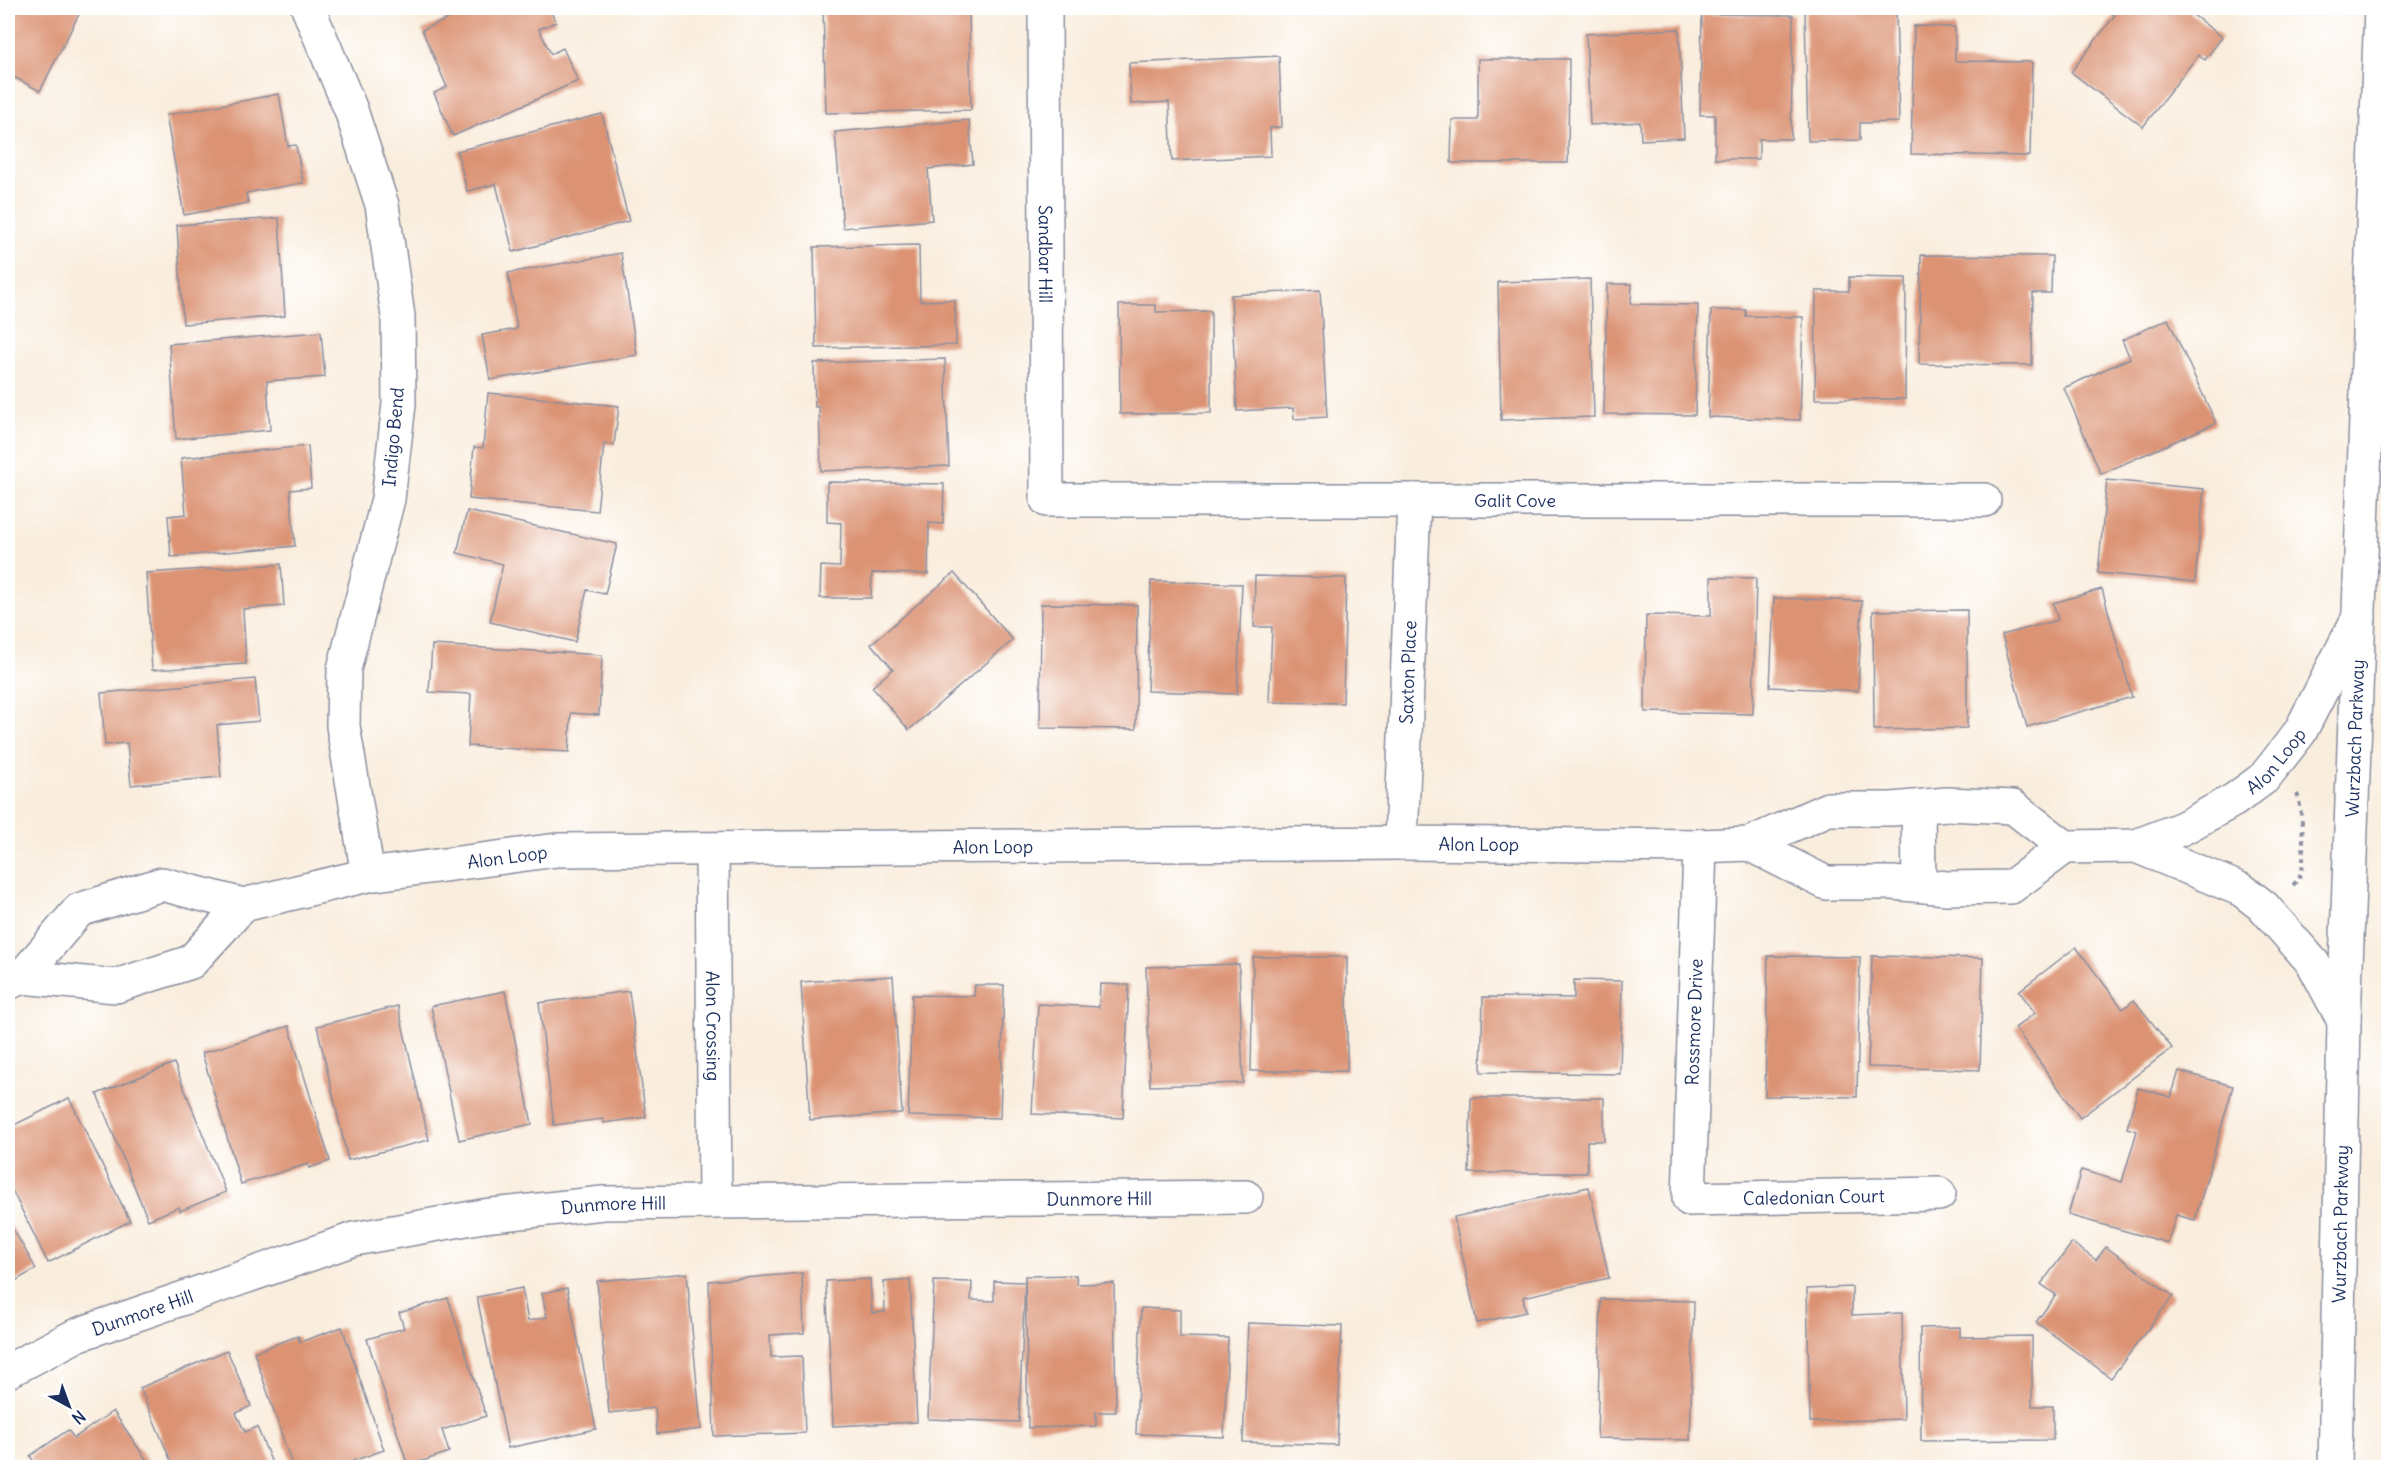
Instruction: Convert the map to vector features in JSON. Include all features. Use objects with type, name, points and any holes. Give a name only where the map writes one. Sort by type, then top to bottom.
[{"type":"street","name":"Indigo Bend","points":[[308,8],[351,110],[382,205],[398,316],[399,404],[388,499],[344,669],[343,726],[368,875]]},
{"type":"street","name":"Sandbar Hill","points":[[1045,8],[1047,500]]},
{"type":"street","name":"Wurzbach Parkway","points":[[2335,1467],[2344,1021],[2381,8]]},
{"type":"street","name":"Galit Cove","points":[[1047,500],[1984,500]]},
{"type":"street","name":"Saxton Place","points":[[1401,843],[1414,500]]},
{"type":"street","name":"Alon Loop","points":[[1749,844],[1826,883],[1918,885],[1947,888],[2011,887],[2065,847],[2136,846],[2183,828],[2234,800],[2264,778],[2300,732],[2359,617]]},
{"type":"street","name":"Alon Loop","points":[[15,980],[79,910],[162,884],[243,905],[368,875],[558,850],[1401,843],[1700,846],[1749,844],[1828,809],[1947,804],[2013,807],[2065,847]]},
{"type":"street","points":[[1917,807],[1918,885]]},
{"type":"street","name":"Rossmore Drive","points":[[1689,1198],[1700,846]]},
{"type":"street","name":"Alon Loop","points":[[2136,846],[2242,890],[2264,907],[2313,963],[2344,1021]]},
{"type":"street","name":"Alon Crossing","points":[[712,850],[715,1202]]},
{"type":"street","name":"Alon Loop","points":[[15,980],[116,986],[191,962],[243,905]]},
{"type":"street","name":"Caledonian Court","points":[[1689,1198],[1940,1194]]},
{"type":"street","name":"Dunmore Hill","points":[[8,1371],[77,1335],[354,1239],[483,1216],[603,1203],[1246,1197]]},
{"type":"path","points":[[2289,890],[2299,879],[2303,868],[2300,828],[2302,811],[2298,795],[2293,790]]},
{"type":"building","points":[[8,8],[82,8],[40,91],[8,74]]},
{"type":"building","points":[[473,8],[549,8],[556,22],[539,29],[551,54],[563,48],[578,81],[453,136],[434,93],[447,87],[422,30]]},
{"type":"building","points":[[823,8],[969,8],[971,110],[826,113]]},
{"type":"building","points":[[2105,8],[2184,8],[2222,37],[2205,60],[2198,55],[2143,127],[2071,72],[2115,15]]},
{"type":"building","points":[[1896,9],[1899,122],[1860,123],[1860,140],[1808,141],[1805,11]]},
{"type":"building","points":[[1702,14],[1793,15],[1791,139],[1759,139],[1759,159],[1715,159],[1715,115],[1700,115]]},
{"type":"building","points":[[1914,26],[1955,27],[1955,61],[2032,62],[2030,156],[1911,154]]},
{"type":"building","points":[[1679,29],[1684,138],[1641,140],[1640,122],[1590,125],[1586,34]]},
{"type":"building","points":[[1279,56],[1282,127],[1270,128],[1271,156],[1172,161],[1169,102],[1131,104],[1129,63]]},
{"type":"building","points":[[1478,59],[1569,59],[1568,163],[1451,163],[1452,120],[1478,120]]},
{"type":"building","points":[[279,94],[288,146],[296,145],[303,183],[246,193],[248,203],[184,215],[166,115]]},
{"type":"building","points":[[602,114],[629,221],[513,252],[496,184],[467,191],[457,151]]},
{"type":"building","points":[[969,120],[973,164],[928,169],[932,220],[843,228],[835,132]]},
{"type":"building","points":[[279,218],[285,316],[183,324],[177,225]]},
{"type":"building","points":[[919,245],[920,301],[955,300],[956,345],[816,348],[814,247]]},
{"type":"building","points":[[621,253],[637,355],[490,380],[482,335],[517,329],[508,273]]},
{"type":"building","points":[[1921,255],[2052,256],[2051,293],[2033,293],[2032,365],[1919,364]]},
{"type":"building","points":[[1849,277],[1906,278],[1905,399],[1815,399],[1816,291],[1849,291]]},
{"type":"building","points":[[1590,279],[1594,417],[1501,420],[1498,282]]},
{"type":"building","points":[[1607,284],[1632,284],[1631,304],[1698,305],[1695,415],[1604,414]]},
{"type":"building","points":[[1320,290],[1327,417],[1294,419],[1293,408],[1237,411],[1231,295]]},
{"type":"building","points":[[1119,305],[1156,305],[1156,312],[1211,311],[1211,413],[1120,414]]},
{"type":"building","points":[[1711,310],[1746,310],[1746,316],[1803,317],[1800,420],[1708,417]]},
{"type":"building","points":[[2168,319],[2216,423],[2101,474],[2064,388],[2130,358],[2122,340]]},
{"type":"building","points":[[321,332],[325,377],[267,381],[270,430],[176,439],[169,344]]},
{"type":"building","points":[[945,359],[949,466],[821,471],[819,407],[815,407],[814,363]]},
{"type":"building","points":[[488,393],[619,406],[614,445],[604,444],[597,511],[469,499],[474,447],[483,448]]},
{"type":"building","points":[[308,446],[311,488],[290,490],[295,546],[171,557],[168,516],[186,514],[181,458]]},
{"type":"building","points":[[2107,480],[2204,489],[2195,582],[2098,573]]},
{"type":"building","points":[[827,482],[944,484],[943,524],[929,523],[928,574],[872,573],[871,598],[820,598],[821,566],[840,567],[841,523],[827,522]]},
{"type":"building","points":[[467,511],[617,544],[605,594],[587,590],[575,642],[490,622],[503,564],[457,553]]},
{"type":"building","points":[[281,564],[284,606],[243,609],[246,664],[152,670],[146,573]]},
{"type":"building","points":[[954,573],[1013,640],[909,730],[872,687],[893,669],[871,644]]},
{"type":"building","points":[[1255,576],[1346,578],[1343,703],[1269,702],[1272,627],[1254,627]]},
{"type":"building","points":[[1711,577],[1756,578],[1753,714],[1645,712],[1646,615],[1711,616]]},
{"type":"building","points":[[1151,581],[1242,584],[1237,694],[1147,691]]},
{"type":"building","points":[[2102,589],[2132,697],[2027,727],[2002,635],[2058,620],[2053,603]]},
{"type":"building","points":[[1774,598],[1862,601],[1858,691],[1770,687]]},
{"type":"building","points":[[1041,604],[1137,605],[1136,729],[1040,728]]},
{"type":"building","points":[[1967,610],[1967,728],[1874,730],[1873,611]]},
{"type":"building","points":[[432,645],[602,655],[599,715],[571,713],[569,752],[468,746],[471,694],[429,692]]},
{"type":"building","points":[[255,679],[259,721],[217,725],[221,777],[131,785],[127,743],[105,745],[101,693]]},
{"type":"building","points":[[2076,947],[2123,1009],[2134,1000],[2172,1048],[2080,1118],[2015,1028],[2035,1013],[2019,991]]},
{"type":"building","points":[[1768,956],[1860,957],[1857,1097],[1765,1096]]},
{"type":"building","points":[[1872,956],[1983,958],[1980,1070],[1868,1067]]},
{"type":"building","points":[[1253,957],[1347,957],[1347,1071],[1251,1071]]},
{"type":"building","points":[[1239,964],[1243,1083],[1150,1086],[1146,967]]},
{"type":"building","points":[[893,976],[902,1113],[810,1120],[801,982]]},
{"type":"building","points":[[1574,980],[1622,981],[1620,1074],[1481,1072],[1483,997],[1574,998]]},
{"type":"building","points":[[1100,984],[1129,985],[1123,1118],[1032,1114],[1038,1004],[1099,1007]]},
{"type":"building","points":[[975,985],[1004,985],[1000,1118],[908,1116],[912,995],[974,996]]},
{"type":"building","points":[[505,991],[532,1124],[459,1140],[431,1006]]},
{"type":"building","points":[[629,991],[646,1117],[604,1123],[603,1119],[554,1125],[539,1003]]},
{"type":"building","points":[[398,1006],[429,1140],[348,1160],[317,1026]]},
{"type":"building","points":[[289,1026],[330,1161],[309,1168],[308,1164],[241,1184],[202,1053]]},
{"type":"building","points":[[174,1063],[226,1192],[180,1211],[179,1207],[148,1220],[97,1094]]},
{"type":"building","points":[[2179,1071],[2233,1086],[2195,1220],[2176,1215],[2168,1243],[2068,1215],[2081,1170],[2122,1182],[2137,1131],[2127,1128],[2138,1088],[2171,1097]]},
{"type":"building","points":[[69,1098],[130,1221],[48,1263],[8,1182],[8,1128]]},
{"type":"building","points":[[1471,1098],[1604,1098],[1604,1141],[1587,1141],[1587,1173],[1469,1173]]},
{"type":"building","points":[[1589,1187],[1609,1278],[1523,1297],[1526,1312],[1477,1323],[1454,1217]]},
{"type":"building","points":[[8,1220],[36,1269],[8,1285]]},
{"type":"building","points":[[2072,1243],[2096,1260],[2106,1247],[2173,1296],[2111,1378],[2036,1322],[2056,1295],[2041,1284]]},
{"type":"building","points":[[687,1273],[701,1429],[657,1434],[655,1408],[609,1413],[597,1281]]},
{"type":"building","points":[[802,1273],[804,1333],[770,1335],[771,1357],[802,1356],[805,1433],[714,1436],[709,1281]]},
{"type":"building","points":[[1076,1275],[1077,1284],[1114,1283],[1116,1412],[1096,1412],[1096,1426],[1028,1428],[1025,1276]]},
{"type":"building","points":[[870,1279],[872,1313],[885,1312],[884,1282],[910,1280],[917,1422],[833,1426],[826,1281]]},
{"type":"building","points":[[934,1281],[972,1282],[971,1300],[994,1301],[994,1281],[1025,1282],[1019,1422],[928,1419]]},
{"type":"building","points":[[1852,1287],[1852,1315],[1902,1313],[1904,1419],[1810,1422],[1807,1289]]},
{"type":"building","points":[[522,1288],[528,1321],[547,1317],[542,1293],[567,1288],[596,1429],[508,1448],[477,1297]]},
{"type":"building","points":[[448,1298],[486,1416],[442,1430],[449,1452],[408,1466],[367,1339],[404,1328],[399,1313]]},
{"type":"building","points":[[1601,1299],[1694,1301],[1690,1440],[1597,1438]]},
{"type":"building","points":[[1141,1308],[1180,1310],[1180,1337],[1228,1338],[1224,1437],[1136,1434]]},
{"type":"building","points":[[1248,1323],[1342,1326],[1337,1445],[1243,1442]]},
{"type":"building","points":[[342,1327],[384,1450],[353,1461],[355,1468],[293,1468],[254,1352],[298,1336],[300,1342]]},
{"type":"building","points":[[1960,1327],[1960,1337],[2032,1336],[2032,1406],[2053,1406],[2053,1440],[1921,1441],[1920,1328]]},
{"type":"building","points":[[227,1350],[251,1406],[236,1413],[245,1432],[257,1427],[274,1468],[174,1468],[140,1388]]},
{"type":"building","points":[[113,1411],[152,1468],[38,1468],[30,1456],[68,1430],[74,1438]]}]
